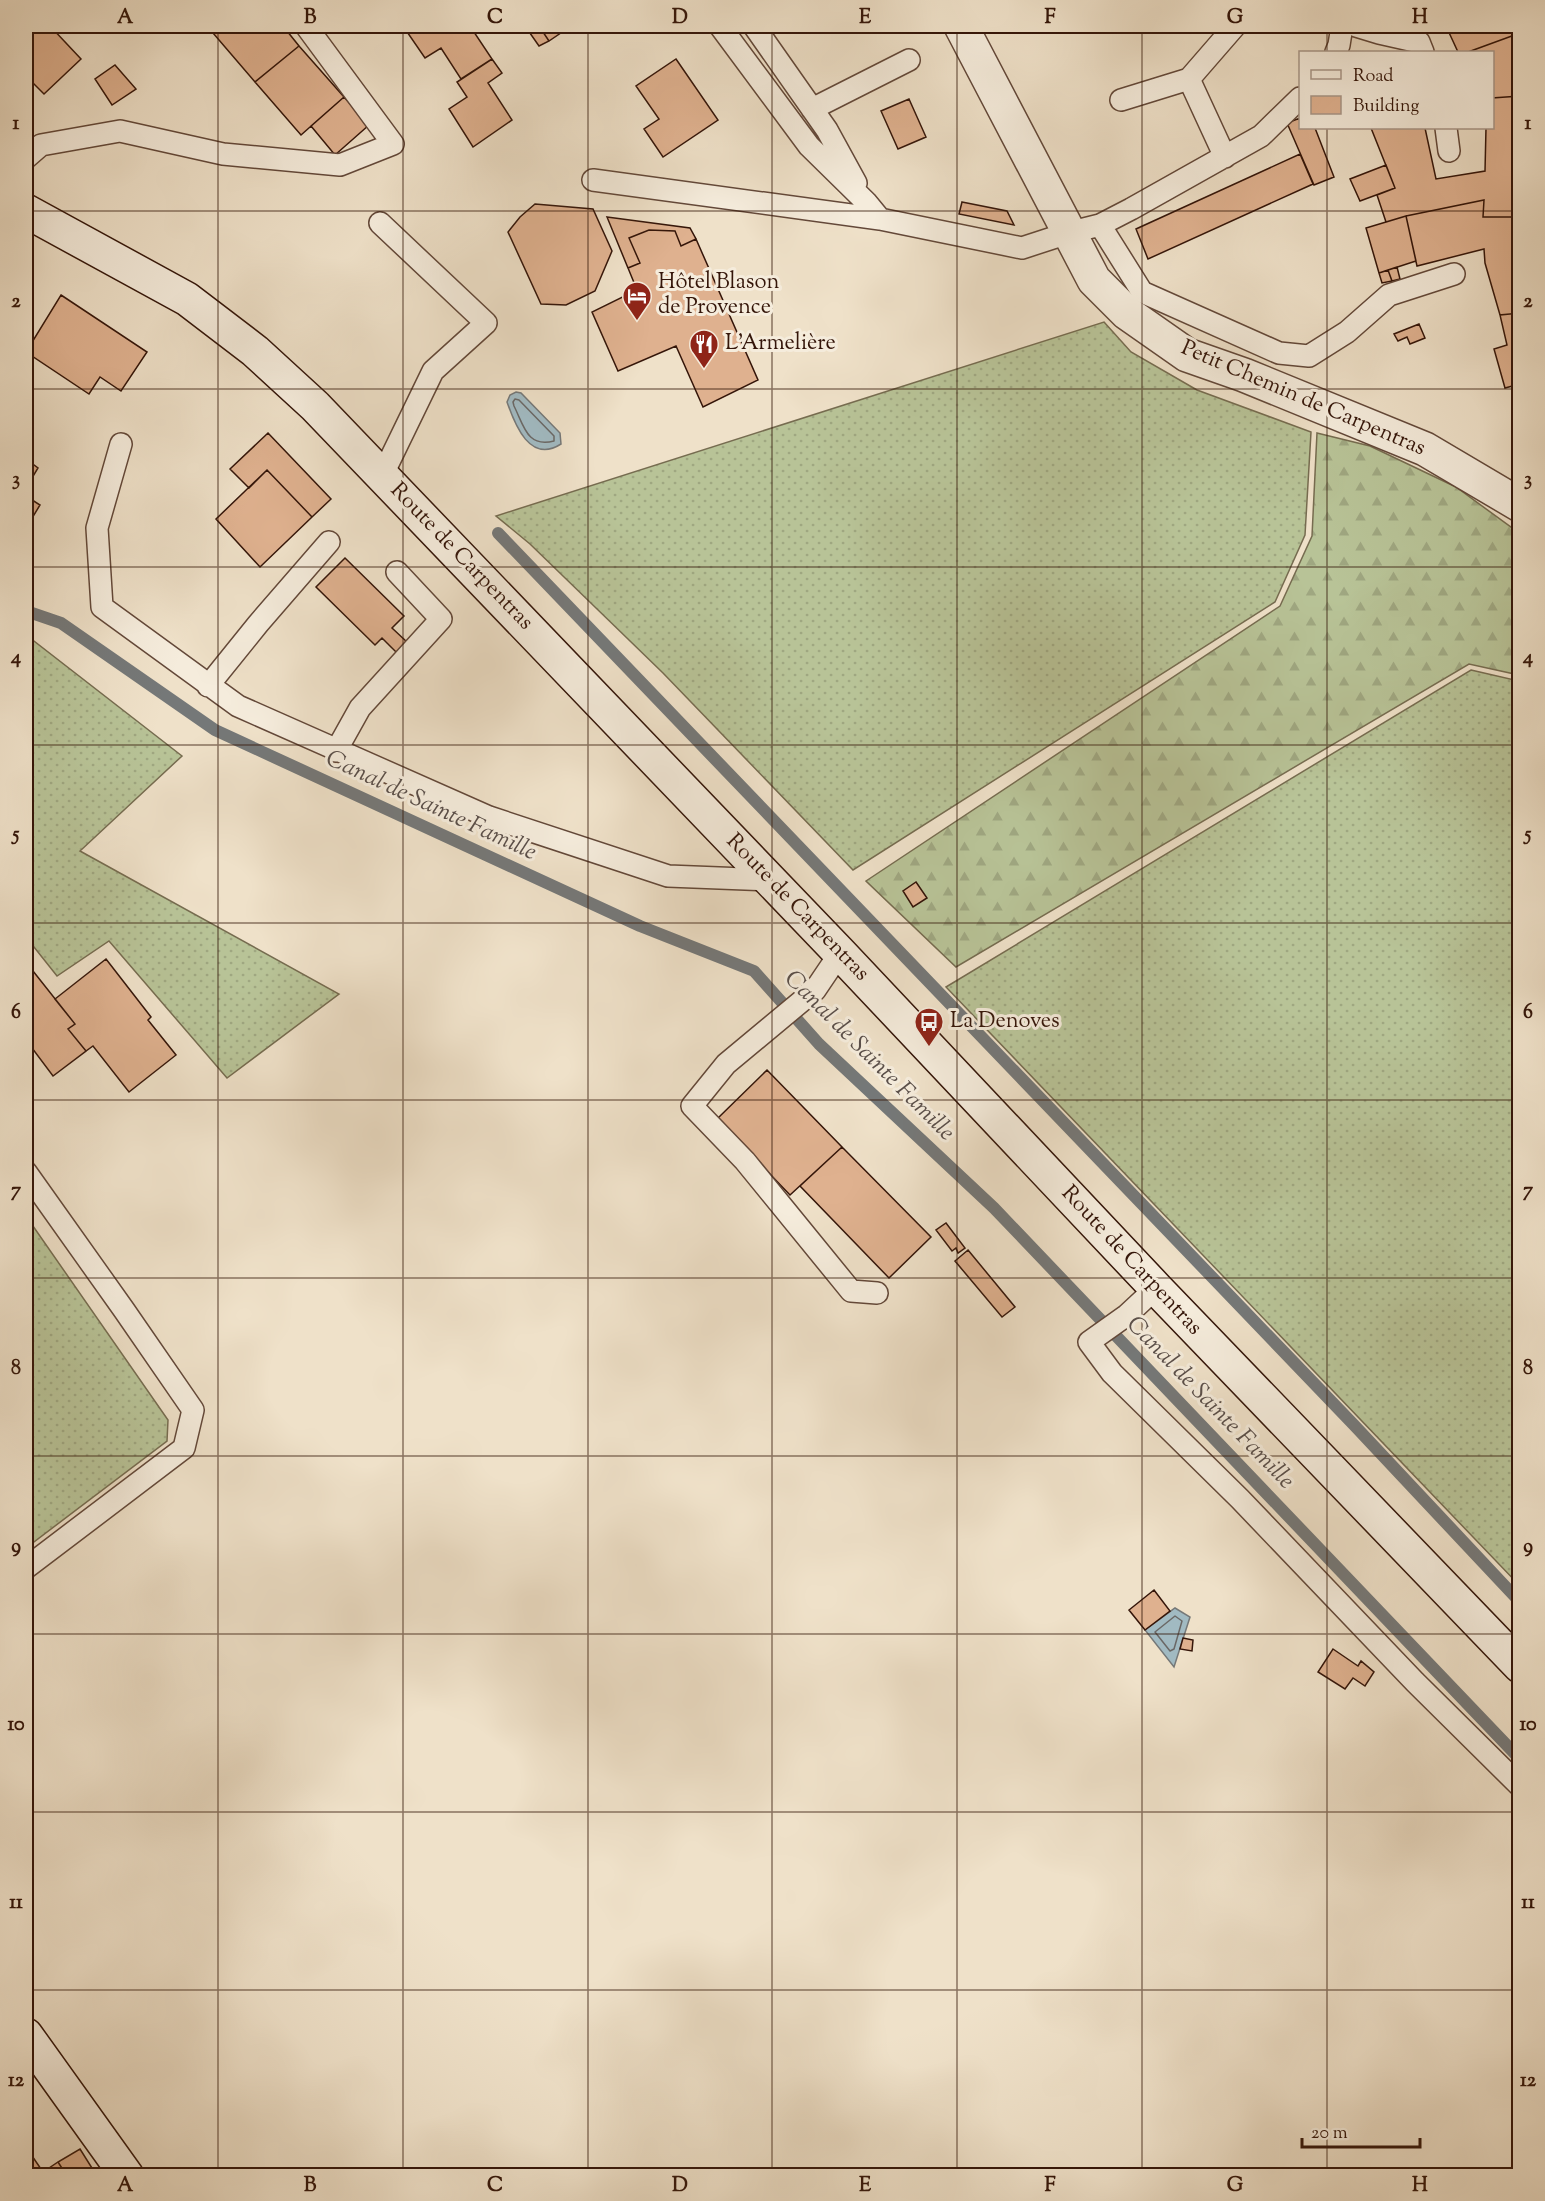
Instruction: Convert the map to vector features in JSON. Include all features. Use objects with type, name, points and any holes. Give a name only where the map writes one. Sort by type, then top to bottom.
[{"type":"main road","name":"Petit Chemin de Carpentras","points":[[961,26],[1094,280],[1127,313],[1187,355],[1244,375],[1425,449],[1518,492]]},
{"type":"main road","name":"Route de Carpentras","points":[[26,211],[187,299],[255,351],[315,406],[840,953],[1156,1288],[1520,1666]]},
{"type":"main road","points":[[26,2035],[128,2175]]},
{"type":"lane","points":[[26,158],[41,146],[120,131],[223,154],[340,165],[393,144],[306,26]]},
{"type":"lane","points":[[720,26],[809,146],[866,202],[880,219]]},
{"type":"lane","points":[[754,26],[827,130],[866,202]]},
{"type":"lane","points":[[1121,100],[1189,79],[1235,26]]},
{"type":"lane","points":[[1336,51],[1342,26]]},
{"type":"lane","points":[[1356,26],[1419,42],[1423,51]]},
{"type":"lane","points":[[812,109],[909,60]]},
{"type":"lane","points":[[1189,79],[1225,157]]},
{"type":"lane","points":[[593,180],[880,219],[1022,248],[1100,225],[1261,136],[1299,99]]},
{"type":"lane","points":[[1446,129],[1449,151]]},
{"type":"lane","points":[[380,223],[486,323],[433,371],[382,476]]},
{"type":"lane","points":[[1100,225],[1142,292],[1279,352],[1309,356],[1347,332],[1389,295],[1454,274]]},
{"type":"lane","points":[[121,444],[97,528],[102,607],[208,686],[238,706],[489,817],[668,876],[770,880]]},
{"type":"lane","points":[[208,686],[329,542]]},
{"type":"lane","points":[[336,751],[360,708],[441,619],[397,572]]},
{"type":"lane","points":[[840,953],[815,990],[726,1064],[692,1106],[745,1161],[851,1291],[877,1293]]},
{"type":"lane","points":[[26,1172],[193,1410],[184,1448],[26,1568]]},
{"type":"lane","points":[[1156,1288],[1127,1315],[1089,1342],[1112,1374],[1240,1499],[1415,1682],[1520,1786]]},
{"type":"green space","points":[[1104,322],[1131,352],[1197,390],[1311,432],[1305,535],[1275,602],[853,870],[663,673],[530,544],[496,516]]},
{"type":"green space","points":[[1317,433],[1370,446],[1456,487],[1519,533],[1519,675],[1469,664],[956,967],[866,881],[1280,606],[1312,536]]},
{"type":"green space","points":[[26,638],[30,638],[182,756],[80,851],[339,994],[227,1078],[109,941],[57,976],[26,937]]},
{"type":"green space","points":[[1471,670],[1519,681],[1519,1585],[946,987]]},
{"type":"green space","points":[[26,1216],[168,1420],[167,1441],[26,1548]]},
{"type":"water","points":[[516,392],[521,393],[560,433],[561,444],[550,449],[541,449],[532,446],[525,439],[514,421],[507,402],[510,395]]},
{"type":"water","points":[[1175,1608],[1190,1617],[1174,1667],[1145,1630]]},
{"type":"building","points":[[26,26],[50,26],[81,59],[44,94],[26,76]]},
{"type":"building","points":[[207,26],[283,26],[299,46],[255,82]]},
{"type":"building","points":[[403,26],[470,26],[492,59],[461,79],[441,48],[425,58]]},
{"type":"building","points":[[525,26],[539,26],[549,41],[539,46]]},
{"type":"building","points":[[539,26],[571,26],[549,41]]},
{"type":"building","points":[[1446,26],[1520,26],[1520,33],[1471,51],[1458,51]]},
{"type":"building","points":[[1520,33],[1520,96],[1494,98],[1494,51],[1471,51]]},
{"type":"building","points":[[299,46],[344,97],[301,135],[255,82]]},
{"type":"building","points":[[492,59],[502,73],[488,83],[512,120],[473,147],[449,109],[467,97],[457,82]]},
{"type":"building","points":[[676,59],[718,120],[663,157],[644,129],[659,119],[636,86]]},
{"type":"building","points":[[115,65],[136,89],[112,105],[95,79]]},
{"type":"building","points":[[1520,96],[1520,217],[1483,217],[1484,200],[1386,222],[1377,195],[1395,188],[1371,129],[1425,129],[1436,179],[1485,171],[1486,129],[1494,129],[1494,98]]},
{"type":"building","points":[[344,97],[369,125],[335,155],[311,126]]},
{"type":"building","points":[[909,99],[926,137],[898,149],[881,111]]},
{"type":"building","points":[[1299,118],[1299,129],[1315,129],[1334,177],[1314,185],[1287,123]]},
{"type":"building","points":[[1300,154],[1313,184],[1148,259],[1136,229]]},
{"type":"building","points":[[1386,165],[1395,188],[1360,201],[1350,179]]},
{"type":"building","points":[[1484,200],[1483,217],[1520,217],[1520,313],[1500,315],[1485,263],[1484,249],[1417,266],[1406,216]]},
{"type":"building","points":[[962,202],[1007,211],[1014,225],[959,214]]},
{"type":"building","points":[[535,204],[593,209],[612,251],[595,291],[566,305],[541,304],[508,232]]},
{"type":"building","points":[[1406,216],[1416,261],[1379,273],[1366,228]]},
{"type":"building","points":[[607,217],[690,228],[696,239],[681,246],[675,231],[649,230],[629,238],[640,263],[628,268]]},
{"type":"building","points":[[649,230],[675,231],[681,246],[696,239],[758,380],[703,407],[676,346],[618,371],[592,312],[637,290],[628,268],[640,263],[629,238]]},
{"type":"building","points":[[1397,267],[1400,279],[1392,281],[1388,270]]},
{"type":"building","points":[[1388,270],[1392,281],[1382,283],[1379,273]]},
{"type":"building","points":[[61,295],[147,352],[121,391],[100,377],[89,394],[26,352]]},
{"type":"building","points":[[1520,313],[1520,384],[1505,388],[1494,349],[1507,345],[1500,315]]},
{"type":"building","points":[[1419,324],[1425,338],[1410,344],[1407,337],[1398,341],[1394,334]]},
{"type":"building","points":[[268,433],[331,499],[312,517],[267,470],[249,488],[230,469]]},
{"type":"building","points":[[26,459],[38,468],[26,488]]},
{"type":"building","points":[[267,470],[312,517],[260,567],[216,519]]},
{"type":"building","points":[[26,496],[40,505],[26,528]]},
{"type":"building","points":[[345,558],[404,616],[392,628],[407,642],[397,653],[382,638],[375,645],[316,587]]},
{"type":"building","points":[[916,882],[927,898],[913,907],[903,891]]},
{"type":"building","points":[[106,959],[151,1017],[148,1020],[176,1055],[129,1092],[93,1046],[86,1051],[68,1029],[75,1024],[55,999]]},
{"type":"building","points":[[33,971],[75,1024],[68,1029],[86,1051],[53,1076],[26,1040],[26,977]]},
{"type":"building","points":[[767,1070],[842,1147],[790,1195],[717,1119]]},
{"type":"building","points":[[842,1147],[931,1237],[889,1278],[800,1186]]},
{"type":"building","points":[[946,1223],[965,1248],[958,1253],[956,1248],[952,1251],[936,1230]]},
{"type":"building","points":[[968,1250],[1015,1307],[1002,1317],[955,1261]]},
{"type":"building","points":[[1154,1590],[1170,1611],[1145,1630],[1129,1610]]},
{"type":"building","points":[[1183,1638],[1193,1640],[1192,1651],[1180,1649]]},
{"type":"building","points":[[1333,1649],[1358,1666],[1361,1661],[1374,1672],[1365,1686],[1353,1678],[1345,1689],[1318,1672]]},
{"type":"building","points":[[80,2149],[97,2176],[67,2176],[58,2162]]},
{"type":"building","points":[[28,2150],[43,2172],[58,2162],[67,2176],[26,2176],[26,2152]]},
{"type":"waterway","points":[[498,533],[1354,1425],[1520,1602]]},
{"type":"waterway","name":"Canal de Sainte Famille","points":[[26,611],[61,623],[215,730],[640,926],[754,971],[819,1044],[994,1208],[1520,1759]]},
{"type":"place","name":"Hôtel Blason de Provence","points":[[637,322]]},
{"type":"place","name":"L'Armelière","points":[[704,370]]},
{"type":"place","name":"La Denoves","points":[[929,1048]]}]
